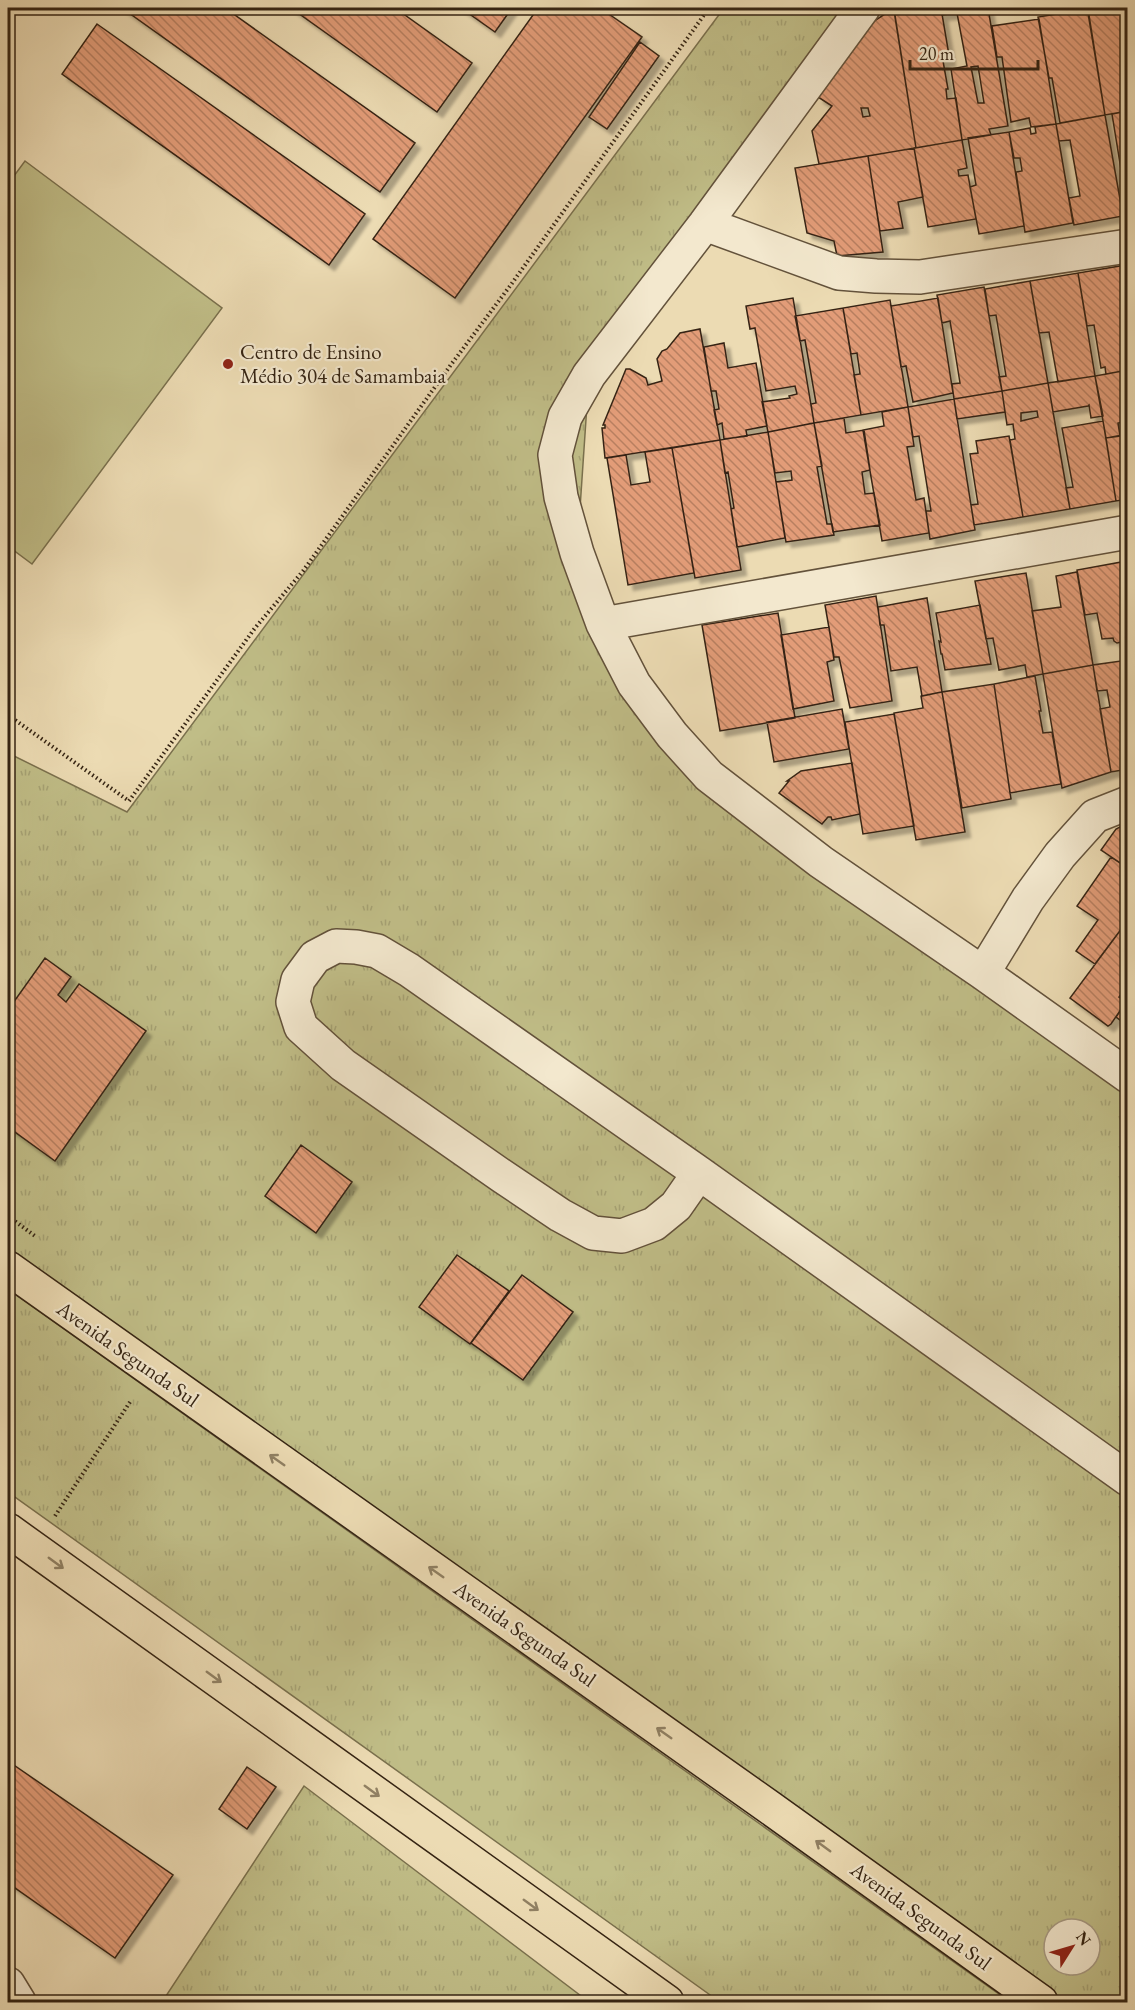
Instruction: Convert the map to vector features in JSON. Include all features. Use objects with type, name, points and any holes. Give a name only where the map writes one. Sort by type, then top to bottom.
[{"type":"main road","name":"Avenida Segunda Sul","points":[[8,1268],[150,1371],[760,1800],[1041,2002]]},
{"type":"main road","points":[[8,1530],[667,2002]]},
{"type":"street","points":[[862,8],[705,224],[589,375],[565,417],[557,446],[555,456],[561,497],[577,553],[603,624],[634,684],[672,735],[709,776],[820,862],[983,973],[1128,1076]]},
{"type":"street","points":[[705,224],[839,273],[876,276],[920,277],[1128,246]]},
{"type":"street","points":[[603,624],[1128,532]]},
{"type":"street","points":[[983,973],[1028,899],[1060,855],[1095,816],[1128,803]]},
{"type":"street","points":[[699,1173],[676,1206],[654,1224],[622,1236],[593,1233],[560,1215],[343,1065],[301,1028],[293,1002],[298,980],[315,957],[336,946],[376,951],[438,990],[699,1173],[1128,1479]]},
{"type":"street","points":[[8,1984],[19,2002]]},
{"type":"path","points":[[8,715],[129,801],[255,628],[317,552],[709,8]]},
{"type":"path","points":[[34,1548],[150,1371]]},
{"type":"green space","points":[[724,8],[863,8],[589,375],[577,553],[672,735],[1127,1076],[1127,2002],[1041,2002],[8,1268],[8,753],[127,812]]},
{"type":"green space","points":[[25,161],[222,308],[32,564],[8,546],[8,184]]},
{"type":"green space","points":[[8,1289],[1010,2002],[720,2002],[8,1492]]},
{"type":"green space","points":[[304,1786],[589,2002],[162,2002]]},
{"type":"building","points":[[122,8],[225,8],[415,143],[380,192]]},
{"type":"building","points":[[291,8],[395,8],[472,63],[437,112]]},
{"type":"building","points":[[461,8],[512,8],[495,32]]},
{"type":"building","points":[[538,8],[600,8],[642,37],[455,298],[373,239]]},
{"type":"building","points":[[941,8],[950,61],[943,61],[948,89],[946,89],[947,99],[956,98],[962,140],[916,148],[894,9]]},
{"type":"building","points":[[941,8],[988,8],[1008,126],[989,129],[991,135],[962,140],[951,69],[967,66],[957,13],[942,15]],"holes":[[[978,66],[984,103],[978,103],[971,67]]]},
{"type":"building","points":[[1128,8],[1128,111],[1105,115],[1088,13]]},
{"type":"building","points":[[1088,9],[1105,115],[1060,123],[1038,17]]},
{"type":"building","points":[[894,11],[916,148],[819,164],[812,131],[832,106],[818,97],[871,23],[888,12],[890,14]],"holes":[[[861,108],[868,108],[870,116],[863,117]]]},
{"type":"building","points":[[1039,19],[1056,124],[1031,127],[1029,118],[1011,122],[1002,57],[997,57],[992,26]]},
{"type":"building","points":[[97,24],[365,214],[329,265],[62,74]]},
{"type":"building","points":[[640,42],[659,56],[607,129],[589,117]]},
{"type":"building","points":[[1128,111],[1128,187],[1124,188],[1112,114]]},
{"type":"building","points":[[1105,115],[1123,216],[1074,225],[1069,198],[1080,196],[1070,140],[1059,141],[1056,124]]},
{"type":"building","points":[[1056,124],[1073,223],[1025,232],[1016,172],[1022,171],[1020,158],[1014,158],[1009,132],[1030,128],[1031,134],[1036,133],[1035,127]]},
{"type":"building","points":[[1009,132],[1024,226],[979,234],[970,187],[976,185],[968,138]]},
{"type":"building","points":[[962,140],[967,168],[958,170],[959,176],[968,175],[976,219],[928,227],[914,148]]},
{"type":"building","points":[[914,148],[923,197],[898,202],[903,228],[880,231],[868,156]]},
{"type":"building","points":[[868,156],[883,252],[837,256],[834,241],[807,233],[795,168]]},
{"type":"building","points":[[1126,265],[1128,370],[1106,374],[1105,367],[1101,368],[1094,325],[1087,326],[1078,273]]},
{"type":"building","points":[[1078,273],[1095,376],[1058,382],[1049,332],[1039,333],[1030,281]]},
{"type":"building","points":[[1030,281],[1048,383],[1002,391],[999,377],[1006,376],[996,315],[989,316],[985,289]]},
{"type":"building","points":[[984,287],[1002,391],[954,399],[952,384],[960,383],[950,321],[942,323],[937,295]]},
{"type":"building","points":[[793,298],[814,423],[768,432],[762,402],[790,398],[789,396],[797,394],[795,386],[766,391],[755,328],[750,329],[746,306]]},
{"type":"building","points":[[938,298],[953,393],[913,402],[906,366],[901,367],[891,306]]},
{"type":"building","points":[[890,300],[908,407],[861,415],[854,375],[860,374],[857,353],[851,354],[843,308]]},
{"type":"building","points":[[843,308],[861,415],[814,423],[811,404],[816,403],[805,340],[800,341],[795,316]]},
{"type":"building","points":[[700,329],[720,440],[605,458],[602,428],[605,428],[603,425],[626,369],[646,378],[648,385],[662,381],[657,359],[662,351],[667,349],[680,333]]},
{"type":"building","points":[[724,343],[728,368],[756,363],[767,426],[746,430],[747,436],[724,439],[722,423],[717,425],[714,410],[719,409],[716,391],[711,391],[704,347]]},
{"type":"building","points":[[1128,370],[1128,421],[1118,423],[1120,436],[1106,438],[1095,376]]},
{"type":"building","points":[[1095,376],[1103,416],[1091,418],[1089,405],[1053,412],[1048,383]]},
{"type":"building","points":[[1048,383],[1070,509],[1023,517],[1010,440],[1015,439],[1013,424],[1007,425],[1002,391]],"holes":[[[1037,411],[1038,417],[1021,421],[1021,413]]]},
{"type":"building","points":[[1002,391],[1005,412],[957,419],[954,399]]},
{"type":"building","points":[[954,399],[975,530],[930,539],[926,511],[931,511],[919,436],[913,437],[908,407]]},
{"type":"building","points":[[908,407],[914,446],[907,447],[916,500],[924,498],[929,533],[882,541],[863,430],[884,426],[882,412]]},
{"type":"building","points":[[844,418],[846,433],[864,430],[870,470],[862,472],[865,494],[874,493],[880,525],[833,532],[814,423]]},
{"type":"building","points":[[1103,421],[1116,501],[1070,509],[1066,488],[1073,487],[1062,428]]},
{"type":"building","points":[[814,423],[822,466],[817,467],[827,524],[832,524],[834,535],[786,542],[776,482],[792,480],[791,471],[775,473],[768,432]]},
{"type":"building","points":[[768,432],[785,538],[737,547],[731,509],[734,508],[720,440]]},
{"type":"building","points":[[1128,434],[1128,499],[1116,501],[1106,438]]},
{"type":"building","points":[[1009,436],[1023,517],[974,525],[971,505],[978,504],[970,454],[978,453],[976,441]]},
{"type":"building","points":[[720,440],[741,570],[695,578],[672,448]]},
{"type":"building","points":[[672,448],[694,573],[628,585],[607,458],[626,455],[631,485],[650,482],[645,452]]},
{"type":"building","points":[[1127,561],[1128,641],[1117,643],[1113,638],[1102,639],[1097,613],[1085,615],[1077,570]]},
{"type":"building","points":[[1077,572],[1093,665],[1043,674],[1032,611],[1061,607],[1056,576]]},
{"type":"building","points":[[1026,573],[1043,674],[1027,677],[1025,665],[999,670],[993,638],[986,639],[975,581]]},
{"type":"building","points":[[876,596],[892,701],[850,708],[839,657],[834,657],[825,605]]},
{"type":"building","points":[[927,598],[942,692],[922,696],[917,667],[891,671],[884,625],[880,625],[878,607]]},
{"type":"building","points":[[980,605],[991,664],[945,670],[936,613]]},
{"type":"building","points":[[778,613],[795,718],[720,731],[702,625]]},
{"type":"building","points":[[829,627],[834,660],[827,662],[834,701],[793,709],[781,635]]},
{"type":"building","points":[[1128,660],[1128,769],[1111,772],[1100,709],[1110,707],[1107,690],[1097,691],[1093,665]]},
{"type":"building","points":[[1093,665],[1111,772],[1062,788],[1043,674]]},
{"type":"building","points":[[1035,676],[1043,733],[1052,732],[1061,784],[1010,793],[994,684]]},
{"type":"building","points":[[994,684],[1011,799],[962,808],[942,692]]},
{"type":"building","points":[[942,692],[965,832],[916,840],[894,713],[923,708],[921,696]]},
{"type":"building","points":[[842,709],[849,749],[774,762],[767,722]]},
{"type":"building","points":[[894,714],[914,826],[863,834],[845,722]]},
{"type":"building","points":[[852,763],[860,814],[832,820],[828,817],[822,824],[779,793],[789,781],[787,781],[801,771]]},
{"type":"building","points":[[1128,823],[1128,868],[1101,850],[1116,829]]},
{"type":"building","points":[[1111,857],[1128,868],[1128,920],[1095,964],[1076,951],[1098,920],[1077,906]]},
{"type":"building","points":[[1128,920],[1128,985],[1119,997],[1126,1002],[1108,1026],[1070,998]]},
{"type":"building","points":[[45,958],[71,977],[58,995],[66,1002],[79,984],[146,1031],[55,1161],[8,1127],[8,1010]]},
{"type":"building","points":[[1128,1000],[1128,1026],[1116,1017]]},
{"type":"building","points":[[301,1145],[352,1182],[316,1233],[265,1196]]},
{"type":"building","points":[[457,1255],[509,1291],[470,1344],[419,1307]]},
{"type":"building","points":[[522,1275],[573,1312],[523,1380],[471,1343]]},
{"type":"building","points":[[8,1761],[173,1875],[115,1958],[8,1883]]},
{"type":"building","points":[[247,1767],[276,1787],[247,1829],[219,1809]]},
{"type":"place","name":"Centro de Ensino Médio 304 de Samambaia","points":[[228,364]]}]
